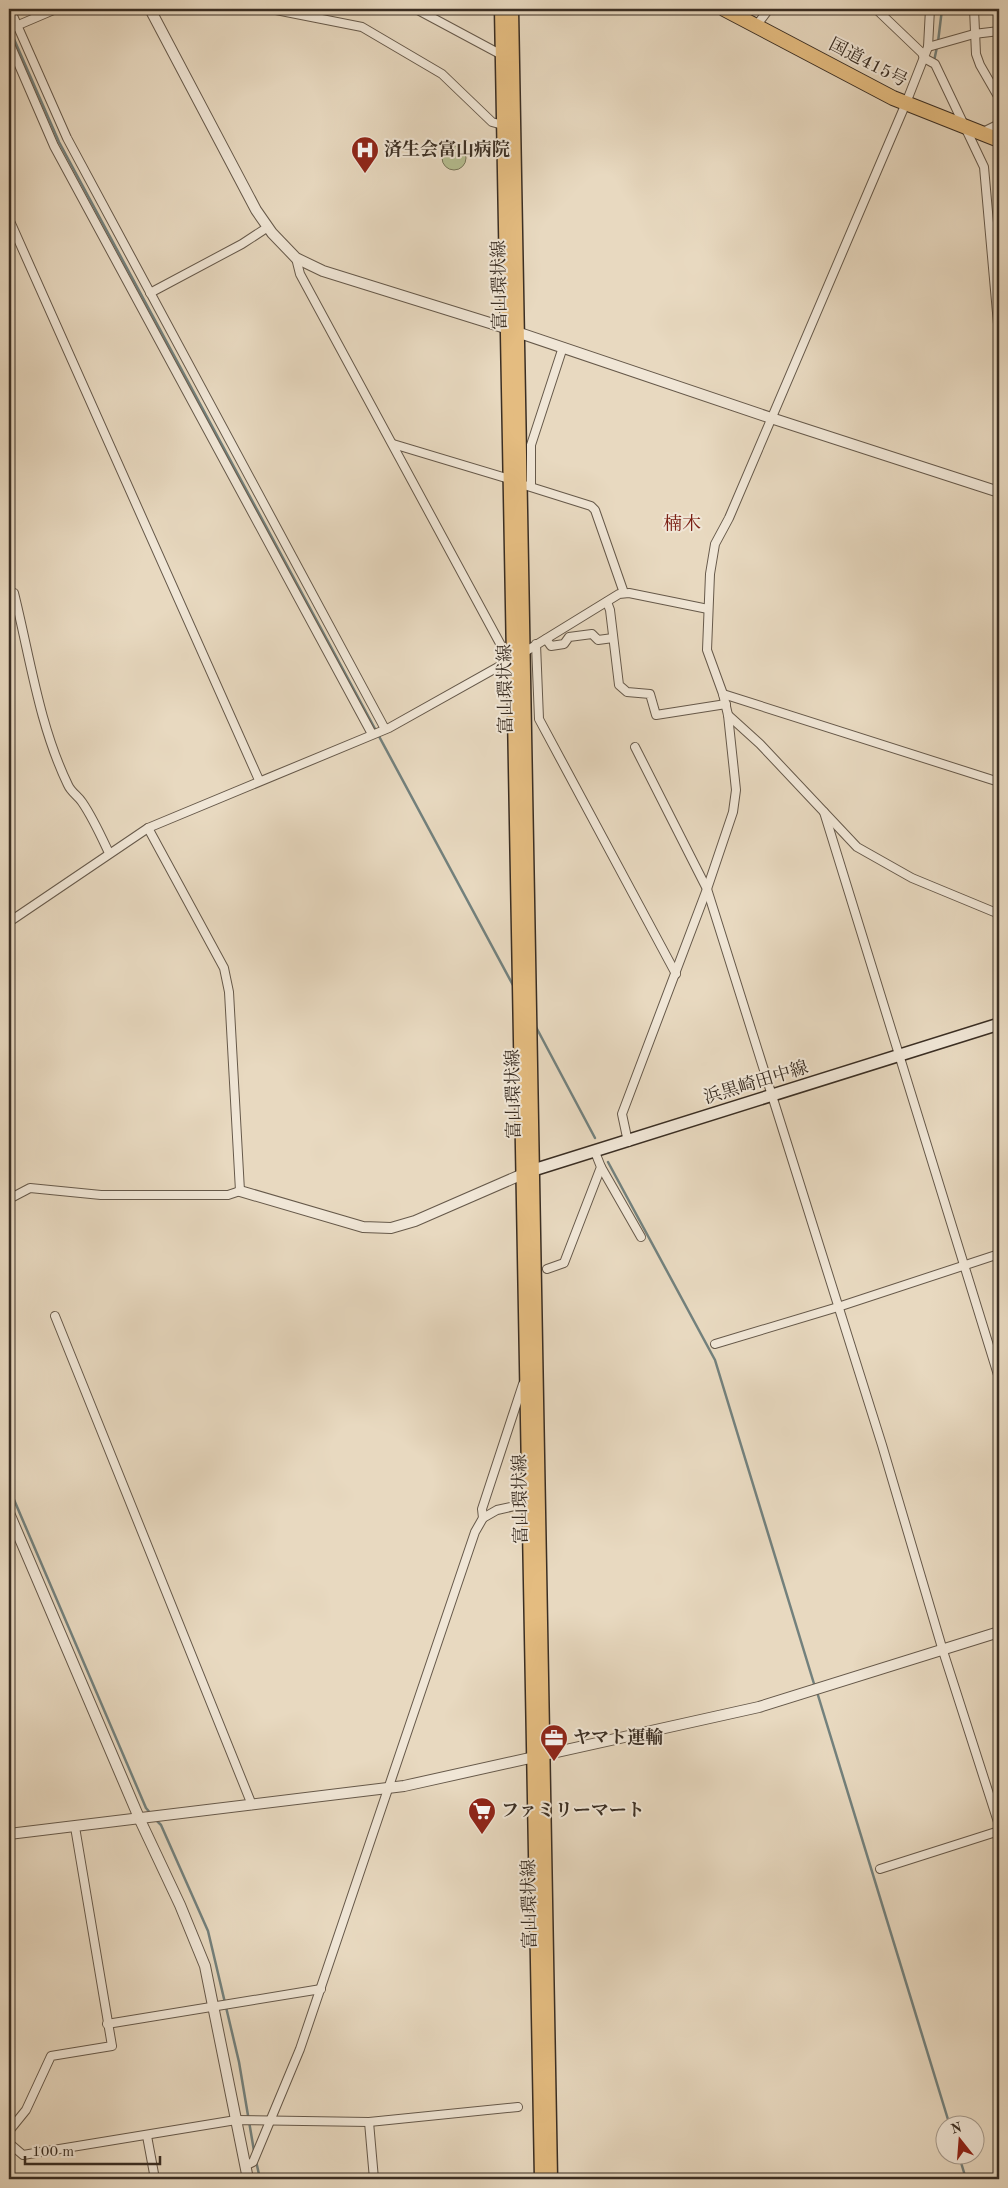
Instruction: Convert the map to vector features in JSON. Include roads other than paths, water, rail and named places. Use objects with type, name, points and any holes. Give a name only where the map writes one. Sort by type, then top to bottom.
[{"type":"highway","name":"国道415号","points":[[724,9],[906,103],[978,134],[999,140]]},
{"type":"main road","name":"富山環状線","points":[[501,9],[500,54],[508,126],[526,485],[518,655]]},
{"type":"main road","name":"富山環状線","points":[[512,9],[505,328],[509,479],[518,655],[537,1757],[541,2179]]},
{"type":"main road","name":"浜黒崎田中線","points":[[528,1172],[900,1057],[999,1024]]},
{"type":"main road","name":"富山環状線","points":[[528,1172],[526,1377],[528,1503],[537,1757],[547,1865],[551,2179]]},
{"type":"street","points":[[10,9],[14,27],[67,138],[385,729]]},
{"type":"street","points":[[14,27],[56,9]]},
{"type":"street","points":[[150,9],[256,210],[268,227],[296,258],[323,271],[505,328],[771,418],[999,492]]},
{"type":"street","points":[[271,9],[362,27],[442,74],[492,122],[508,126]]},
{"type":"street","points":[[416,9],[500,54]]},
{"type":"street","points":[[756,26],[769,9]]},
{"type":"street","points":[[876,9],[922,53],[924,58],[935,64],[984,167],[987,180],[999,335]]},
{"type":"street","points":[[628,1142],[622,1114],[729,830],[736,790],[733,747],[726,704],[707,650],[708,609],[715,544],[729,518],[906,103],[928,47],[930,9]]},
{"type":"street","points":[[974,9],[974,34],[980,65],[999,98]]},
{"type":"street","points":[[928,47],[974,34],[999,30]]},
{"type":"street","points":[[9,42],[54,146],[372,734]]},
{"type":"street","points":[[978,134],[999,124]]},
{"type":"street","points":[[9,219],[259,780]]},
{"type":"street","points":[[150,293],[242,244],[268,227]]},
{"type":"street","points":[[296,258],[300,274],[503,649],[518,655]]},
{"type":"street","points":[[563,348],[531,445],[526,485],[591,506],[595,510],[624,593]]},
{"type":"street","points":[[207,429],[220,422]]},
{"type":"street","points":[[393,444],[509,479]]},
{"type":"street","points":[[14,593],[32,672],[53,746],[69,787],[81,800],[92,817],[109,853]]},
{"type":"street","points":[[9,922],[148,828],[259,780],[385,729],[624,593],[708,609]]},
{"type":"street","points":[[607,602],[610,610],[619,685],[627,692],[650,694],[656,715],[726,704]]},
{"type":"street","points":[[546,639],[552,646],[564,644],[569,637],[592,634],[598,640],[613,638]]},
{"type":"street","points":[[536,644],[539,720],[676,974]]},
{"type":"street","points":[[723,694],[999,782]]},
{"type":"street","points":[[728,715],[760,744],[857,846],[912,878],[999,914]]},
{"type":"street","points":[[635,747],[707,889],[882,1445],[943,1651],[999,1825]]},
{"type":"street","points":[[824,812],[999,1378]]},
{"type":"street","points":[[148,828],[224,968],[230,992],[240,1191]]},
{"type":"street","points":[[594,1152],[641,1236]]},
{"type":"street","points":[[547,1269],[564,1263],[601,1166]]},
{"type":"street","points":[[9,1199],[30,1188],[101,1195],[228,1195],[240,1191],[363,1228],[377,1229],[415,1221],[528,1172]]},
{"type":"street","points":[[715,1344],[838,1307],[999,1254]]},
{"type":"street","points":[[55,1316],[252,1805]]},
{"type":"street","points":[[483,1518],[482,1510],[526,1377]]},
{"type":"street","points":[[245,2166],[253,2162],[300,2049],[475,1532],[483,1518],[497,1510],[528,1503]]},
{"type":"street","points":[[9,1512],[140,1820],[205,1966],[248,2179]]},
{"type":"street","points":[[9,1834],[140,1820],[387,1788],[537,1757],[759,1707],[999,1632]]},
{"type":"street","points":[[9,2131],[26,2110],[51,2056],[112,2046],[76,1826]]},
{"type":"street","points":[[880,1869],[999,1831]]},
{"type":"street","points":[[107,2024],[321,1988]]},
{"type":"street","points":[[9,2143],[23,2154],[147,2136],[236,2120],[369,2122],[518,2107]]},
{"type":"street","points":[[369,2122],[374,2179]]},
{"type":"street","points":[[147,2136],[155,2179]]},
{"type":"waterway","points":[[938,42],[942,9]]},
{"type":"waterway","points":[[10,30],[59,142],[514,987]]},
{"type":"waterway","points":[[934,61],[937,47]]},
{"type":"waterway","points":[[536,1027],[595,1138]]},
{"type":"waterway","points":[[608,1162],[715,1360],[815,1687]]},
{"type":"waterway","points":[[9,1488],[146,1808],[151,1814]]},
{"type":"waterway","points":[[817,1692],[947,2116]]},
{"type":"waterway","points":[[155,1819],[161,1825],[208,1931],[239,2062],[254,2151]]},
{"type":"waterway","points":[[256,2161],[260,2179]]},
{"type":"waterway","points":[[962,2166],[966,2179]]},
{"type":"place","name":"済生会富山病院","points":[[365,174]]},
{"type":"place","name":"ヤマト運輸","points":[[554,1762]]},
{"type":"place","name":"ファミリーマート","points":[[482,1835]]},
{"type":"district","name":"楠木","points":[[682,525]]}]
